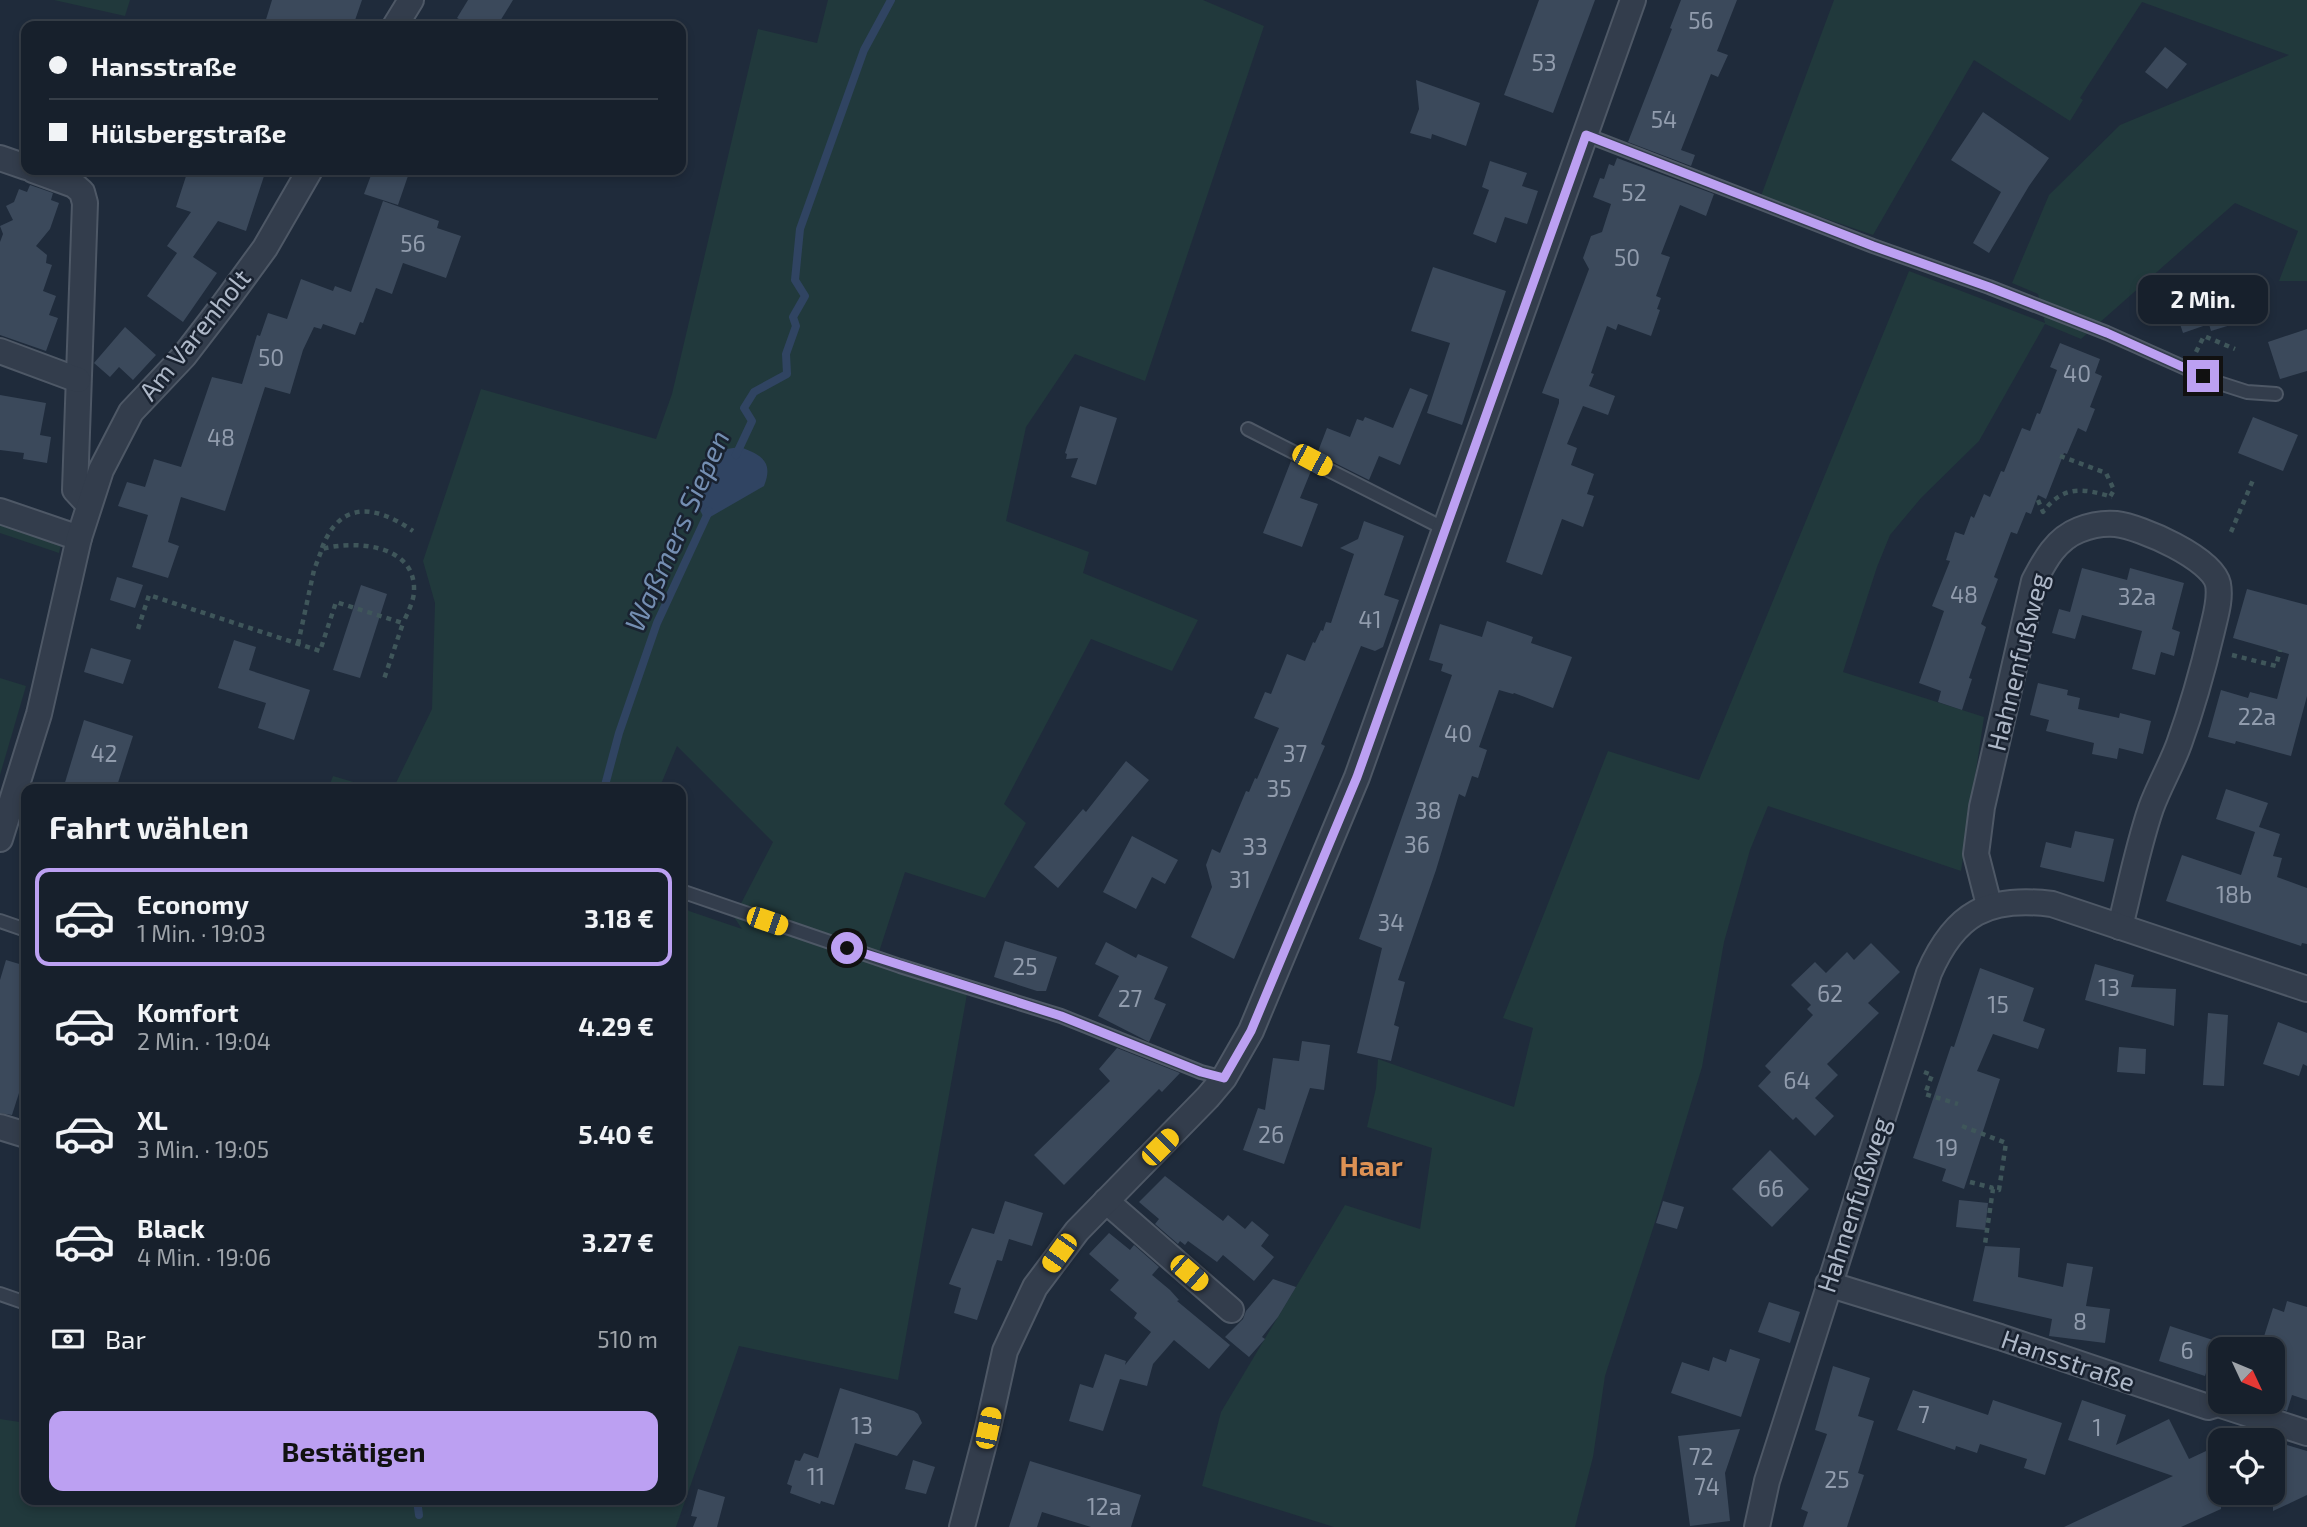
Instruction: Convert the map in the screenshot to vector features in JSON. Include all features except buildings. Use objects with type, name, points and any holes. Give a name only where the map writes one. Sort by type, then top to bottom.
[{"type":"street","points":[[399,21],[411,0]]},
{"type":"street","points":[[962,1527],[1005,1351],[1035,1287],[1059,1253],[1106,1201],[1178,1129],[1224,1078],[1251,1031],[1357,777],[1633,0]]},
{"type":"street","points":[[0,158],[21,165]]},
{"type":"street","points":[[47,175],[74,185],[82,191],[85,203],[75,490],[88,504]]},
{"type":"street","name":"Am Varenholt","points":[[0,839],[39,714],[79,538],[101,470],[131,412],[184,356],[224,304],[265,247],[307,175]]},
{"type":"street","points":[[0,351],[78,380]]},
{"type":"street","points":[[0,511],[79,538]]},
{"type":"street","name":"Hahnenfußweg","points":[[1989,905],[1976,854],[1982,807],[2034,581],[2050,552],[2066,537],[2093,526],[2115,524],[2187,552],[2214,573],[2218,586],[2218,604],[2207,649],[2178,746],[2148,818],[2120,926]]},
{"type":"street","name":"Hahnenfußweg","points":[[1757,1527],[1767,1480],[1828,1284],[1937,956],[1963,922],[1989,905],[2022,900],[2052,904],[2307,989]]},
{"type":"street","points":[[0,1127],[21,1133]]},
{"type":"street","points":[[1106,1201],[1231,1310]]},
{"type":"street","name":"Hansstraße","points":[[1828,1284],[2000,1337],[2208,1407],[2218,1404],[2307,1433]]},
{"type":"lane","points":[[1586,135],[1873,246],[2072,319],[2247,392],[2276,394]]},
{"type":"lane","points":[[1248,429],[1445,529]]},
{"type":"lane","points":[[686,893],[900,966],[1061,1016],[1201,1072],[1224,1078]]},
{"type":"lane","points":[[0,921],[21,928]]},
{"type":"lane","points":[[0,1294],[21,1301]]},
{"type":"path","points":[[2188,369],[2204,336],[2235,349]]},
{"type":"path","points":[[2060,456],[2106,473],[2114,490],[2110,496]]},
{"type":"path","points":[[2231,532],[2253,480]]},
{"type":"path","points":[[2038,500],[2043,512],[2057,498],[2071,490],[2082,490],[2119,500]]},
{"type":"path","points":[[298,644],[314,570],[329,530],[339,519],[355,512],[373,511],[386,514],[413,531]]},
{"type":"path","points":[[322,549],[366,544],[391,552],[405,564],[412,577],[414,593],[383,682]]},
{"type":"path","points":[[138,629],[149,595],[320,651],[336,602],[403,623]]},
{"type":"path","points":[[2207,649],[2276,666],[2280,650]]},
{"type":"path","points":[[1900,1065],[1932,1075],[1925,1094],[1958,1104]]},
{"type":"path","points":[[1962,1126],[2006,1143],[1999,1190],[1970,1182]]},
{"type":"path","points":[[1985,1244],[1993,1189]]},
{"type":"green space","points":[[54,0],[130,0],[125,16]]},
{"type":"green space","points":[[828,0],[1203,0],[1264,26],[1145,381],[1075,354],[1026,427],[1006,521],[1089,552],[1083,573],[1198,620],[1172,671],[1091,639],[1004,804],[1026,823],[985,898],[905,872],[879,952],[969,983],[898,1380],[739,1346],[686,1498],[686,908],[742,929],[734,917],[773,842],[677,746],[661,784],[395,784],[432,709],[435,603],[423,561],[481,389],[656,439],[672,394],[758,29],[817,43]]},
{"type":"green space","points":[[1834,0],[2307,0],[2307,281],[2279,281],[2298,231],[2235,203],[2081,339],[2045,324],[1979,441],[1921,498],[1890,535],[1843,672],[1984,717],[1961,871],[1768,806],[1750,850],[1724,942],[1702,1067],[1605,1376],[1593,1457],[1575,1527],[1334,1527],[1202,1486],[1221,1412],[1345,1205],[1420,1229],[1432,1148],[1367,1127],[1376,1088],[1378,1059],[1514,1107],[1533,1028],[1503,1018],[1608,751],[1699,780],[1909,271],[2045,323],[2038,294],[2012,283],[2049,195],[2120,125],[2289,55],[2142,2],[2080,98],[2083,100],[2070,121],[1974,60],[1873,235],[1761,196]]},
{"type":"green space","points":[[0,519],[62,540],[59,553],[0,533]]},
{"type":"green space","points":[[0,678],[26,686],[0,775]]},
{"type":"green space","points":[[333,776],[360,784],[330,784]]},
{"type":"green space","points":[[0,1419],[21,1422],[21,1505],[684,1505],[676,1527],[0,1527]]},
{"type":"water","points":[[740,447],[764,460],[767,477],[764,486],[705,520],[693,496],[701,466],[710,455]]},
{"type":"waterway","name":"Waßmers Siepen","points":[[736,455],[752,421],[744,408],[754,392],[787,374],[786,354],[796,326],[793,317],[805,296],[795,280],[800,229],[864,50],[891,0]]},
{"type":"waterway","name":"Waßmers Siepen","points":[[605,784],[619,733],[657,623],[709,511]]},
{"type":"waterway","name":"Waßmers Siepen","points":[[418,1505],[419,1515]]},
{"type":"district","name":"Haar","points":[[1371,1166]]},
{"type":"route","points":[[847,948],[1061,1016],[1201,1072],[1224,1078],[1251,1031],[1357,777],[1586,135],[2107,333],[2203,376]]}]
